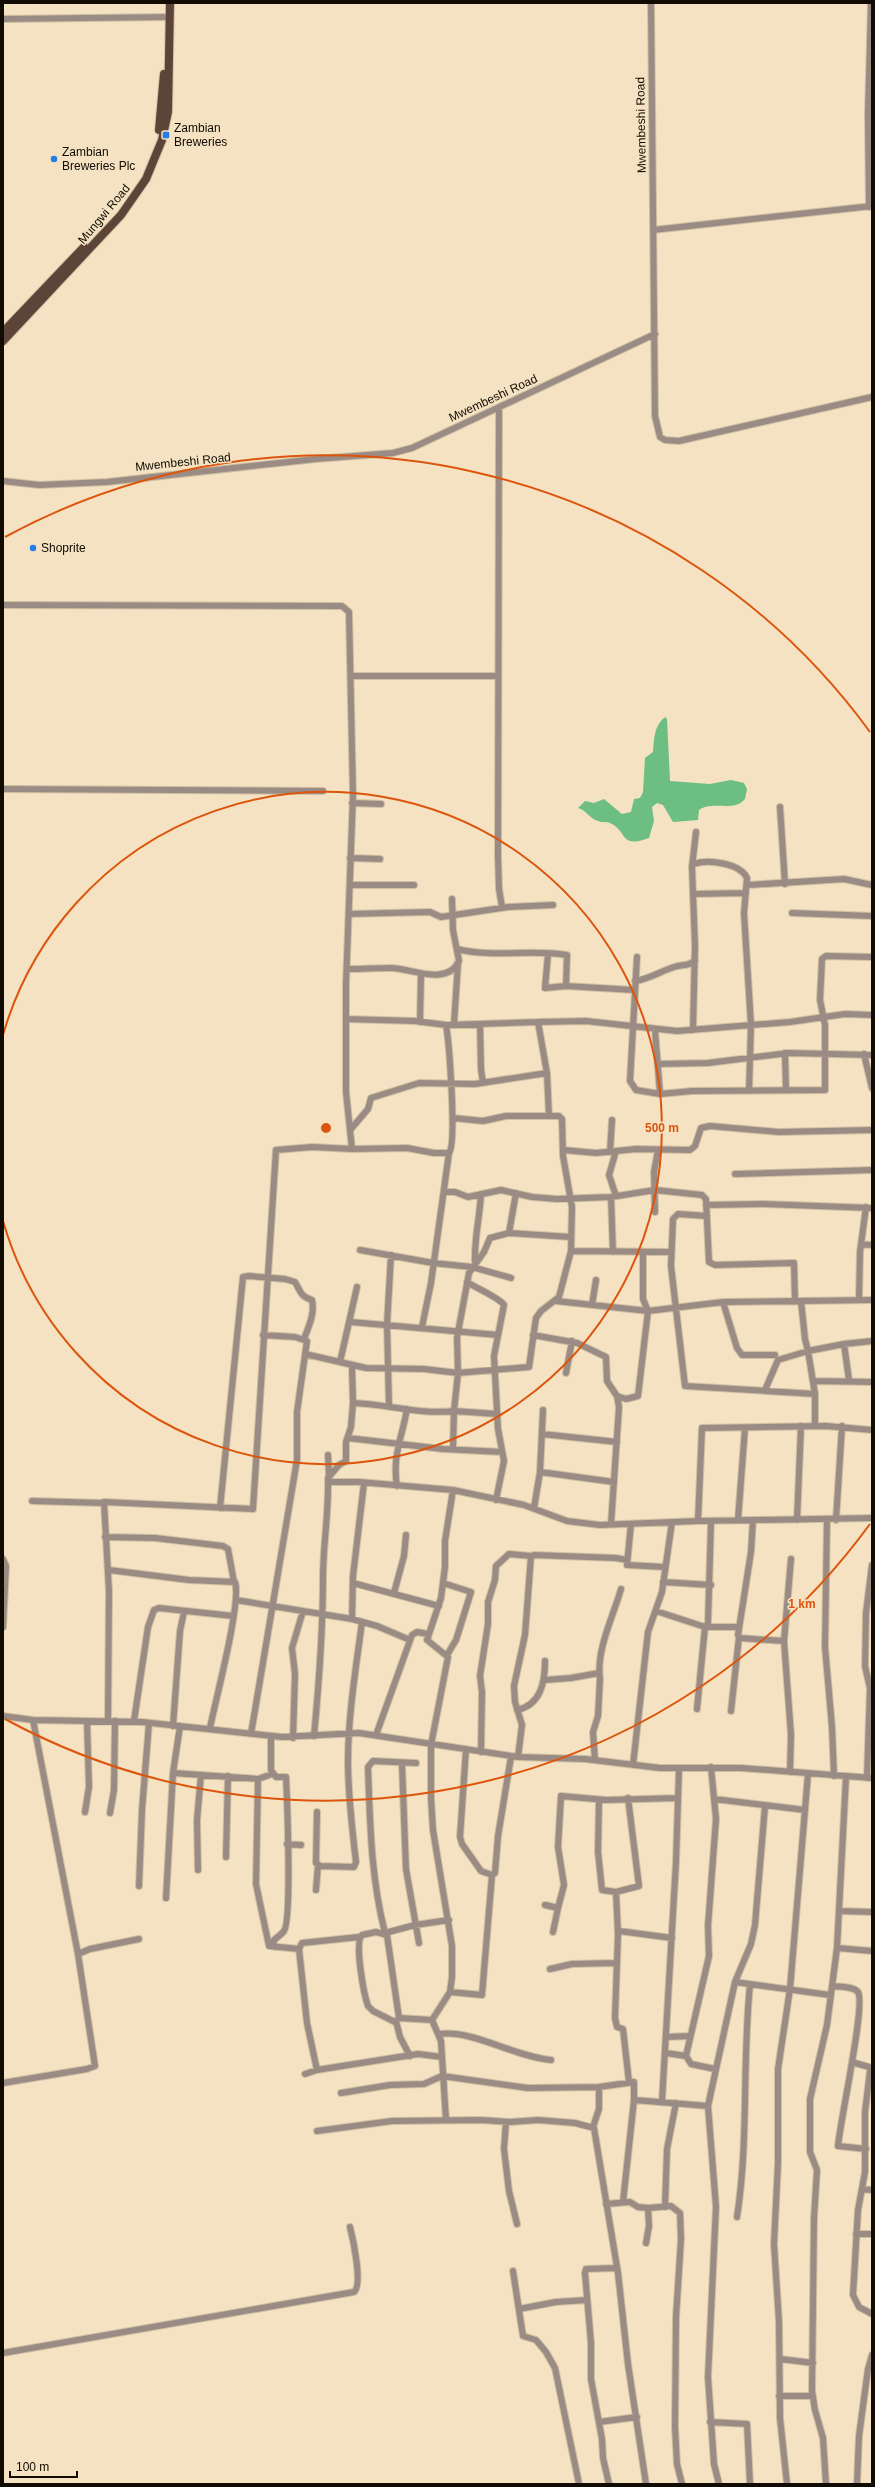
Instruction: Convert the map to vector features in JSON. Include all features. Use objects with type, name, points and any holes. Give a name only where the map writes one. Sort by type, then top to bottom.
[{"type":"main road","name":"Mungwi Road","points":[[3,341],[18,320],[132,194],[143,175],[154,149],[166,101],[167,17],[165,3]]},
{"type":"main road","name":"Mungwi Road","points":[[167,17],[170,3]]},
{"type":"main road","name":"Mungwi Road","points":[[3,332],[18,320]]},
{"type":"street","name":"Mwembeshi Road","points":[[3,481],[39,484],[107,482],[316,459],[393,453],[412,448],[655,334],[651,3]]},
{"type":"street","points":[[653,230],[870,207],[868,113],[870,3]]},
{"type":"street","points":[[3,19],[167,17]]},
{"type":"street","points":[[655,334],[656,423],[660,437],[665,440],[679,441],[872,397]]},
{"type":"street","points":[[499,408],[498,856],[499,889],[502,907]]},
{"type":"street","points":[[3,605],[342,606],[348,612],[351,676],[352,803],[347,968],[346,1103],[351,1129],[352,1149]]},
{"type":"street","points":[[351,676],[498,676]]},
{"type":"street","points":[[3,789],[323,791]]},
{"type":"street","points":[[352,803],[381,804]]},
{"type":"street","points":[[780,807],[784,884]]},
{"type":"street","points":[[693,1030],[695,960],[693,894],[696,832]]},
{"type":"street","points":[[350,858],[380,859]]},
{"type":"street","points":[[694,864],[731,865],[745,874],[748,885],[744,913],[751,1025],[749,1091]]},
{"type":"street","points":[[748,885],[784,884],[844,879],[872,886]]},
{"type":"street","points":[[350,885],[414,885]]},
{"type":"street","points":[[693,894],[746,893]]},
{"type":"street","points":[[452,899],[458,963],[454,1024]]},
{"type":"street","points":[[349,914],[430,912],[441,917],[502,907],[553,905]]},
{"type":"street","points":[[792,913],[872,916]]},
{"type":"street","points":[[457,950],[492,954],[548,954],[568,957],[566,986]]},
{"type":"street","points":[[548,954],[545,988],[566,986],[634,990]]},
{"type":"street","points":[[637,957],[630,1081],[636,1090],[660,1094],[687,1091],[825,1090],[824,1017],[820,1000],[823,957],[872,957]]},
{"type":"street","points":[[635,981],[653,977],[677,966],[689,965],[695,960]]},
{"type":"street","points":[[347,968],[391,968],[406,969],[422,974],[442,974],[458,963]]},
{"type":"street","points":[[420,1022],[422,974]]},
{"type":"street","points":[[346,1019],[420,1022],[446,1025],[586,1021],[654,1030],[693,1030],[845,1014],[872,1015]]},
{"type":"street","points":[[538,1022],[547,1073],[549,1116]]},
{"type":"street","points":[[480,1024],[481,1069],[483,1083]]},
{"type":"street","points":[[422,1327],[449,1153],[451,1150],[453,1118],[450,1084],[449,1040],[446,1025]]},
{"type":"street","points":[[654,1030],[660,1094]]},
{"type":"street","points":[[785,1053],[786,1090]]},
{"type":"street","points":[[658,1064],[708,1063],[785,1053],[872,1055]]},
{"type":"street","points":[[864,1054],[872,1088]]},
{"type":"street","points":[[351,1129],[368,1109],[371,1098],[419,1083],[483,1083],[509,1077],[547,1073]]},
{"type":"street","points":[[305,1354],[352,1366],[458,1373],[529,1367],[533,1335],[539,1313],[556,1301],[562,1288],[571,1251],[570,1237],[572,1199],[564,1150],[562,1117],[506,1116],[483,1121],[453,1118]]},
{"type":"street","points":[[612,1120],[613,1152],[609,1175],[613,1196],[613,1252]]},
{"type":"street","points":[[564,1150],[613,1152],[690,1150],[695,1146],[701,1128],[710,1126],[779,1132],[872,1130]]},
{"type":"street","points":[[32,1501],[104,1504],[106,1501],[247,1510],[253,1509],[276,1150],[312,1147],[352,1149],[407,1148],[434,1153],[449,1153]]},
{"type":"street","points":[[655,1212],[654,1172],[658,1150]]},
{"type":"street","points":[[735,1174],[872,1170]]},
{"type":"street","points":[[444,1192],[455,1192],[468,1197],[501,1190],[532,1197],[572,1199],[613,1196],[655,1190],[702,1195],[706,1205],[706,1241],[709,1262],[711,1264],[794,1262],[804,1339],[814,1381],[815,1426]]},
{"type":"street","points":[[509,1233],[516,1193]]},
{"type":"street","points":[[474,1264],[474,1245],[480,1221],[481,1194]]},
{"type":"street","points":[[706,1205],[749,1204],[869,1208],[861,1244],[858,1300]]},
{"type":"street","points":[[707,1216],[683,1214],[675,1216],[671,1252],[674,1308],[685,1386],[815,1394]]},
{"type":"street","points":[[453,1450],[459,1331],[467,1282],[474,1264],[484,1252],[490,1238],[509,1233],[570,1237]]},
{"type":"street","points":[[861,1244],[872,1245]]},
{"type":"street","points":[[360,1250],[433,1263],[474,1264],[511,1278]]},
{"type":"street","points":[[571,1251],[643,1253],[671,1252]]},
{"type":"street","points":[[617,1396],[626,1399],[638,1396],[648,1311],[644,1299],[643,1253]]},
{"type":"street","points":[[389,1405],[386,1325],[391,1255]]},
{"type":"street","points":[[220,1508],[243,1277],[267,1277],[295,1282],[303,1297],[312,1300],[313,1306],[311,1322],[304,1339]]},
{"type":"street","points":[[592,1305],[596,1280]]},
{"type":"street","points":[[467,1282],[502,1301],[504,1312],[494,1356],[497,1414],[504,1461],[496,1500]]},
{"type":"street","points":[[340,1362],[357,1287]]},
{"type":"street","points":[[556,1301],[648,1311],[723,1302],[872,1300]]},
{"type":"street","points":[[723,1302],[738,1348],[742,1355],[775,1355]]},
{"type":"street","points":[[350,1322],[422,1327],[426,1329],[498,1335]]},
{"type":"street","points":[[263,1335],[304,1339]]},
{"type":"street","points":[[533,1335],[572,1341],[605,1355],[607,1382],[617,1396],[620,1414],[611,1524]]},
{"type":"street","points":[[251,1734],[297,1460],[297,1412],[307,1341],[304,1339]]},
{"type":"street","points":[[566,1373],[572,1341]]},
{"type":"street","points":[[765,1390],[778,1360],[808,1351],[844,1344],[872,1341]]},
{"type":"street","points":[[844,1344],[849,1380]]},
{"type":"street","points":[[329,1479],[339,1465],[346,1461],[346,1442],[348,1438],[353,1403],[352,1366]]},
{"type":"street","points":[[814,1381],[849,1380],[872,1382]]},
{"type":"street","points":[[353,1403],[389,1405],[429,1412],[454,1411],[497,1414]]},
{"type":"street","points":[[396,1486],[394,1459],[400,1444],[407,1409]]},
{"type":"street","points":[[534,1508],[540,1472],[543,1410]]},
{"type":"street","points":[[797,1520],[801,1426]]},
{"type":"street","points":[[836,1520],[842,1426]]},
{"type":"street","points":[[698,1520],[701,1430],[705,1428],[842,1426],[872,1430]]},
{"type":"street","points":[[738,1520],[745,1428]]},
{"type":"street","points":[[542,1434],[617,1442]]},
{"type":"street","points":[[348,1438],[453,1450],[502,1452]]},
{"type":"street","points":[[314,1736],[324,1614],[323,1578],[329,1502],[328,1455]]},
{"type":"street","points":[[540,1472],[614,1482]]},
{"type":"street","points":[[329,1479],[453,1490],[534,1508],[567,1521],[631,1524],[698,1520],[836,1520],[872,1518]]},
{"type":"street","points":[[352,1619],[353,1583],[364,1483]]},
{"type":"street","points":[[447,1655],[428,1643],[428,1634],[439,1606],[443,1583],[445,1541],[453,1490]]},
{"type":"street","points":[[104,1504],[105,1537],[109,1570],[114,1790],[110,1813]]},
{"type":"street","points":[[731,1711],[739,1627],[751,1552],[753,1520]]},
{"type":"street","points":[[827,1520],[825,1647],[832,1727],[834,1776]]},
{"type":"street","points":[[634,1765],[648,1632],[656,1611],[663,1582],[672,1522]]},
{"type":"street","points":[[697,1709],[705,1626],[708,1623],[711,1585],[711,1522]]},
{"type":"street","points":[[631,1524],[627,1565],[631,1567],[665,1567]]},
{"type":"street","points":[[394,1593],[404,1556],[406,1535]]},
{"type":"street","points":[[105,1537],[155,1538],[223,1546],[228,1549],[232,1560],[234,1582],[236,1584],[236,1600],[210,1728]]},
{"type":"street","points":[[481,1752],[482,1692],[480,1676],[488,1624],[488,1602],[495,1580],[496,1566],[508,1554],[616,1558],[627,1560]]},
{"type":"street","points":[[518,1757],[522,1725],[517,1710],[514,1686],[525,1635],[531,1556]]},
{"type":"street","points":[[3,1559],[6,1566],[3,1627]]},
{"type":"street","points":[[790,1559],[784,1641],[791,1735],[790,1772]]},
{"type":"street","points":[[3,1716],[34,1720],[134,1721],[293,1738],[349,1733],[376,1735],[431,1745],[518,1757],[595,1760],[679,1769],[711,1767],[869,1778],[870,1674],[865,1666],[866,1613],[872,1566]]},
{"type":"street","points":[[109,1570],[189,1580],[234,1582]]},
{"type":"street","points":[[663,1582],[711,1585]]},
{"type":"street","points":[[353,1583],[439,1606]]},
{"type":"street","points":[[432,2020],[450,1992],[453,1967],[449,1920],[432,1817],[431,1745],[448,1661],[447,1655],[456,1640],[471,1592],[443,1583]]},
{"type":"street","points":[[595,1760],[593,1732],[598,1716],[603,1646],[621,1588]]},
{"type":"street","points":[[236,1600],[352,1619],[410,1640]]},
{"type":"street","points":[[134,1721],[152,1612],[159,1608],[184,1612],[233,1616]]},
{"type":"street","points":[[293,1738],[295,1674],[292,1651],[303,1611]]},
{"type":"street","points":[[656,1611],[705,1626],[739,1627]]},
{"type":"street","points":[[172,1726],[180,1631],[184,1612]]},
{"type":"street","points":[[318,1866],[356,1865],[348,1788],[349,1733],[362,1622]]},
{"type":"street","points":[[376,1735],[410,1640],[415,1632],[428,1634]]},
{"type":"street","points":[[739,1637],[784,1641]]},
{"type":"street","points":[[517,1710],[533,1704],[545,1680],[545,1661]]},
{"type":"street","points":[[545,1680],[600,1677]]},
{"type":"street","points":[[3,2083],[87,2069],[95,2066],[78,1954],[34,1720]]},
{"type":"street","points":[[85,1812],[89,1787],[87,1721]]},
{"type":"street","points":[[139,1886],[142,1810],[149,1723]]},
{"type":"street","points":[[166,1898],[173,1773],[180,1726]]},
{"type":"street","points":[[271,1736],[272,1774]]},
{"type":"street","points":[[466,1749],[460,1837],[462,1844],[481,1871],[492,1875]]},
{"type":"street","points":[[450,1992],[482,1995],[492,1875],[495,1873],[498,1836],[511,1756]]},
{"type":"street","points":[[410,2056],[400,2037],[389,1942],[385,1933],[377,1900],[370,1844],[368,1767],[373,1760],[402,1764],[416,1763]]},
{"type":"street","points":[[402,1764],[406,1868],[419,1942]]},
{"type":"street","points":[[711,1767],[716,1819],[708,1926],[708,1963],[686,2056],[691,2064],[715,2069]]},
{"type":"street","points":[[662,2102],[672,1938],[679,1769]]},
{"type":"street","points":[[173,1773],[258,1779],[272,1774]]},
{"type":"street","points":[[272,1774],[276,1777],[286,1777],[288,1879],[286,1922],[284,1931],[273,1941],[275,1947]]},
{"type":"street","points":[[787,2484],[779,2396],[780,2359],[774,2232],[778,2163],[778,2069],[790,1989],[808,1774]]},
{"type":"street","points":[[198,1870],[197,1820],[201,1775]]},
{"type":"street","points":[[226,1857],[228,1776]]},
{"type":"street","points":[[826,2484],[823,2438],[813,2396],[814,2218],[817,2170],[810,2152],[810,2099],[827,2025],[837,1948],[846,1777]]},
{"type":"street","points":[[258,1779],[256,1884],[269,1946],[299,1949]]},
{"type":"street","points":[[553,1932],[564,1885],[559,1859],[560,1799],[564,1795],[599,1800],[628,1798],[678,1798]]},
{"type":"street","points":[[599,1800],[598,1852],[602,1890],[616,1892],[639,1886],[628,1798]]},
{"type":"street","points":[[714,1799],[805,1810]]},
{"type":"street","points":[[719,2484],[714,2464],[710,2422],[708,2352],[712,2323],[711,2289],[716,2207],[708,2106],[735,1982],[751,1944],[755,1925],[765,1806]]},
{"type":"street","points":[[316,1890],[318,1866],[316,1859],[317,1812]]},
{"type":"street","points":[[287,1844],[301,1845]]},
{"type":"street","points":[[616,1892],[618,1934],[615,1962],[615,2018],[617,2027],[623,2029],[629,2082]]},
{"type":"street","points":[[545,1905],[558,1908]]},
{"type":"street","points":[[839,1910],[872,1912]]},
{"type":"street","points":[[317,2070],[307,2023],[299,1949],[302,1943],[360,1937],[371,1932],[385,1933],[415,1925],[449,1920]]},
{"type":"street","points":[[618,1934],[619,1931],[672,1938]]},
{"type":"street","points":[[360,1937],[359,1956],[368,2006],[373,2011],[398,2019],[432,2020]]},
{"type":"street","points":[[78,1954],[90,1949],[139,1939]]},
{"type":"street","points":[[837,1948],[872,1951]]},
{"type":"street","points":[[550,1969],[572,1964],[615,1962]]},
{"type":"street","points":[[735,1982],[830,1994]]},
{"type":"street","points":[[737,2217],[743,2183],[747,2016],[750,1985]]},
{"type":"street","points":[[832,1986],[852,1988],[856,1990],[860,1998],[859,2023],[842,2113],[838,2146],[866,2149]]},
{"type":"street","points":[[432,2020],[440,2034],[446,2120]]},
{"type":"street","points":[[440,2034],[462,2034],[538,2059],[551,2060]]},
{"type":"street","points":[[666,2037],[690,2036]]},
{"type":"street","points":[[666,2053],[686,2056]]},
{"type":"street","points":[[305,2074],[317,2070],[418,2054],[442,2057]]},
{"type":"street","points":[[852,2062],[864,2064],[869,2067],[870,2071],[865,2112],[866,2149],[856,2234],[853,2295],[859,2307],[872,2314]]},
{"type":"street","points":[[341,2093],[390,2085],[424,2084],[442,2076],[528,2088],[599,2087],[635,2082],[624,2202]]},
{"type":"street","points":[[593,2127],[599,2109],[599,2087]]},
{"type":"street","points":[[634,2100],[708,2106]]},
{"type":"street","points":[[665,2207],[667,2149],[676,2103]]},
{"type":"street","points":[[317,2130],[392,2121],[446,2120],[506,2122],[538,2120],[593,2127]]},
{"type":"street","points":[[506,2122],[504,2149],[509,2192],[517,2224]]},
{"type":"street","points":[[593,2127],[596,2131],[617,2268],[627,2356],[646,2484]]},
{"type":"street","points":[[862,2189],[872,2190]]},
{"type":"street","points":[[606,2204],[630,2202],[638,2207],[648,2208],[671,2206],[678,2210],[681,2223],[675,2331],[674,2427],[676,2453],[682,2484]]},
{"type":"street","points":[[646,2242],[649,2226],[648,2208]]},
{"type":"street","points":[[3,2353],[354,2292],[358,2286],[358,2280],[355,2246],[350,2227]]},
{"type":"street","points":[[856,2234],[872,2234]]},
{"type":"street","points":[[609,2484],[603,2458],[599,2422],[591,2379],[585,2270],[617,2268]]},
{"type":"street","points":[[513,2271],[523,2336],[536,2340],[546,2352],[555,2368],[579,2484]]},
{"type":"street","points":[[519,2309],[542,2304],[587,2300]]},
{"type":"street","points":[[857,2484],[859,2436],[868,2369],[872,2355]]},
{"type":"street","points":[[780,2359],[813,2363]]},
{"type":"street","points":[[779,2396],[813,2396]]},
{"type":"street","points":[[599,2422],[637,2417]]},
{"type":"street","points":[[710,2422],[747,2424],[750,2484]]},
{"type":"shaded area","points":[[665,717],[667,719],[670,781],[710,784],[731,780],[744,783],[747,789],[745,799],[735,805],[705,807],[699,810],[698,820],[673,822],[663,805],[657,803],[652,807],[654,821],[649,838],[639,841],[628,840],[616,826],[608,822],[595,820],[578,808],[585,801],[594,803],[604,799],[622,814],[631,812],[634,799],[640,798],[643,792],[645,758],[653,752],[654,738],[657,729]]},
{"type":"place","name":"Zambian Breweries","points":[[166,135]]},
{"type":"place","name":"Zambian Breweries Plc","points":[[54,159]]},
{"type":"place","name":"Shoprite","points":[[33,548]]}]
